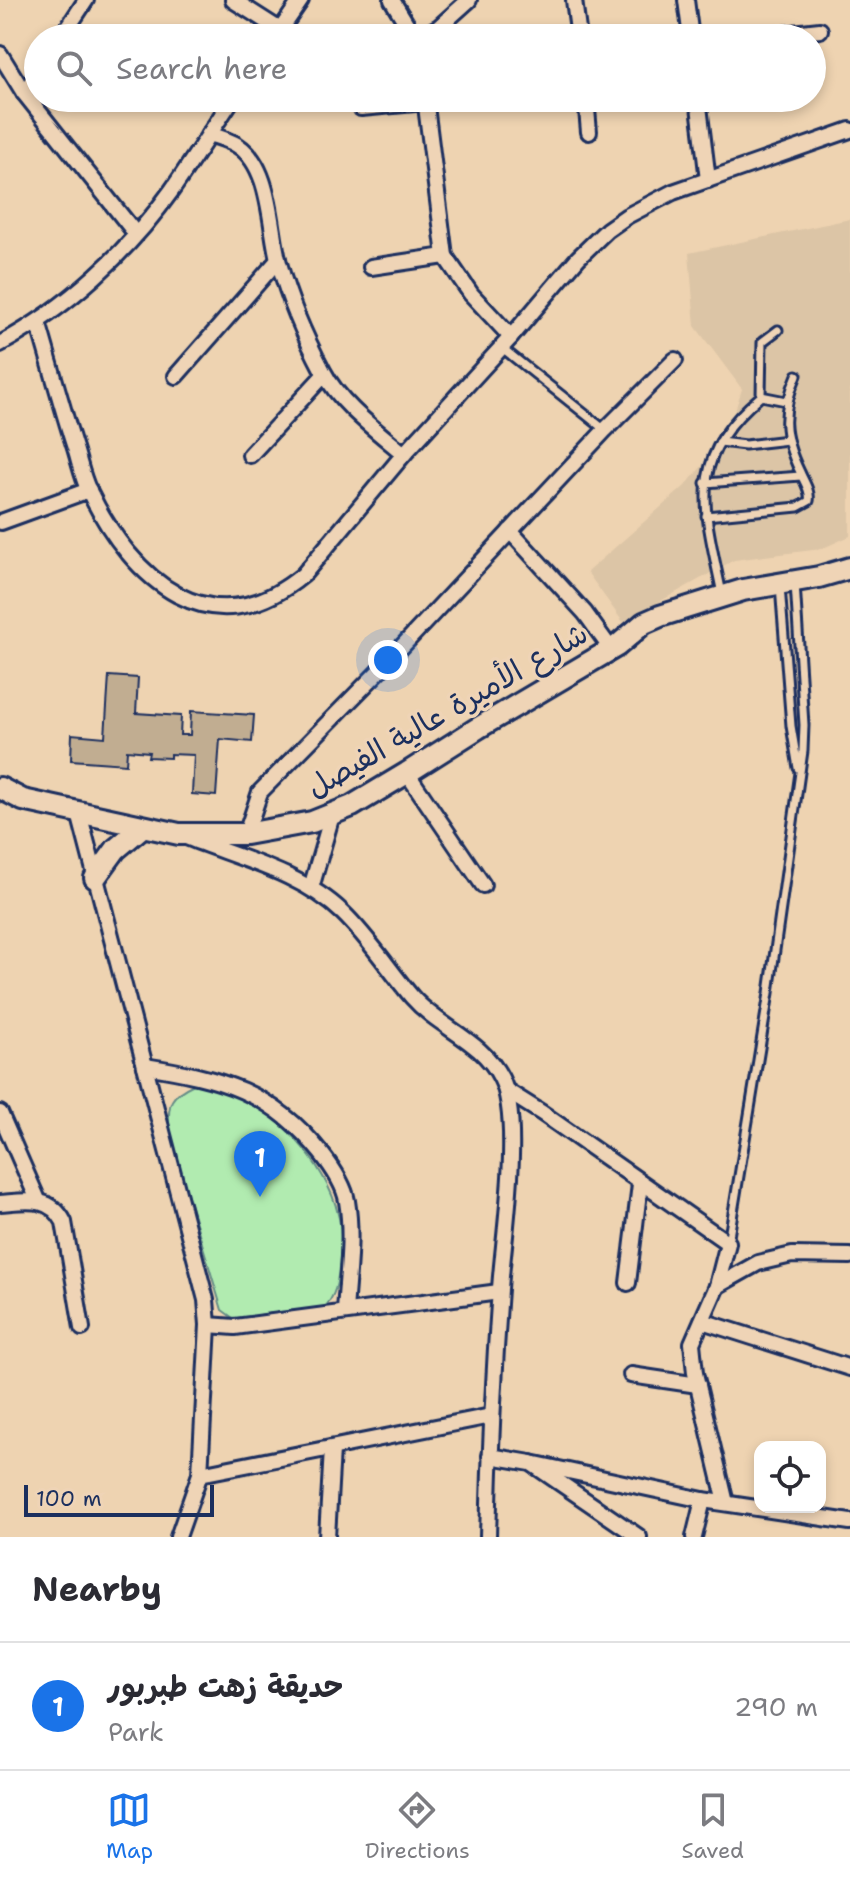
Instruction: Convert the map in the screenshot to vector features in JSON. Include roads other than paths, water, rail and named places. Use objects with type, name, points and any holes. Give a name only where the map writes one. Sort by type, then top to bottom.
[{"type":"street","points":[[70,24],[86,0]]},
{"type":"street","points":[[233,0],[264,24]]},
{"type":"street","points":[[284,24],[301,0]]},
{"type":"street","points":[[392,0],[408,24]]},
{"type":"street","points":[[442,24],[469,0]]},
{"type":"street","points":[[574,0],[577,24]]},
{"type":"street","points":[[686,0],[689,24]]},
{"type":"street","points":[[0,54],[24,93]]},
{"type":"street","points":[[39,112],[136,234]]},
{"type":"street","points":[[0,344],[38,322],[88,282],[136,234],[172,190],[224,112]]},
{"type":"street","points":[[427,112],[445,256],[506,342]]},
{"type":"street","points":[[587,112],[589,132]]},
{"type":"street","points":[[700,112],[708,180]]},
{"type":"street","points":[[38,322],[89,490],[136,563],[176,596],[197,603],[239,607],[269,598],[303,575],[404,454],[578,258],[607,230],[655,200],[850,130]]},
{"type":"street","points":[[209,134],[236,144],[253,160],[271,215],[278,260],[292,303],[324,375],[367,423],[404,454]]},
{"type":"street","points":[[371,267],[445,256]]},
{"type":"street","points":[[176,376],[278,260]]},
{"type":"street","points":[[246,834],[260,792],[675,360]]},
{"type":"street","points":[[250,455],[324,375]]},
{"type":"street","points":[[1,522],[89,490]]},
{"type":"street","points":[[510,531],[614,648]]},
{"type":"street","name":"شارع الأميرة عالية الفيصل","points":[[0,788],[23,800],[179,834],[246,834],[281,830],[332,815],[407,773],[614,648],[652,619],[763,585],[850,568]]},
{"type":"street","points":[[407,773],[483,885]]},
{"type":"street","name":"شارع الأميرة عالية الفيصل","points":[[0,804],[23,800]]},
{"type":"street","points":[[79,813],[204,1291],[208,1325],[200,1474],[178,1537]]},
{"type":"street","points":[[311,888],[332,815]]},
{"type":"street","points":[[95,878],[116,849],[141,828]]},
{"type":"street","points":[[179,834],[311,888],[345,914],[416,1001],[481,1050],[507,1091],[512,1138],[491,1416],[488,1537]]},
{"type":"street","points":[[145,1066],[192,1073],[240,1087],[267,1101],[306,1135],[339,1180],[346,1198],[350,1227],[345,1312]]},
{"type":"street","points":[[507,1091],[728,1243],[717,1286],[692,1343],[698,1385],[726,1503]]},
{"type":"street","points":[[0,1113],[38,1200]]},
{"type":"street","points":[[628,1283],[640,1184]]},
{"type":"street","points":[[0,1203],[38,1200],[59,1212],[64,1222],[82,1328]]},
{"type":"street","points":[[717,1286],[758,1263],[792,1255],[850,1256]]},
{"type":"street","points":[[208,1325],[235,1327],[499,1292]]},
{"type":"street","points":[[702,1321],[850,1368]]},
{"type":"street","points":[[631,1375],[698,1385]]},
{"type":"street","points":[[200,1474],[491,1416]]},
{"type":"street","points":[[327,1537],[332,1449]]},
{"type":"street","points":[[490,1456],[703,1500],[850,1522]]},
{"type":"street","points":[[531,1463],[639,1537]]},
{"type":"street","points":[[694,1537],[703,1500]]},
{"type":"lane","points":[[722,596],[706,516],[705,483],[710,461],[720,442],[744,410],[761,396],[762,342],[778,330]]},
{"type":"lane","points":[[506,342],[605,430]]},
{"type":"lane","points":[[706,516],[805,504],[810,499],[788,440],[785,423],[786,401],[797,375]]},
{"type":"lane","points":[[761,396],[786,401]]},
{"type":"lane","points":[[720,442],[745,445],[788,440]]},
{"type":"lane","points":[[705,483],[801,476]]},
{"type":"lane","points":[[787,582],[791,726],[800,778]]},
{"type":"lane","points":[[728,1243],[800,778],[804,725],[787,582]]},
{"type":"place","name":"حديقة زهت طبربور","points":[[260,1197]]}]
